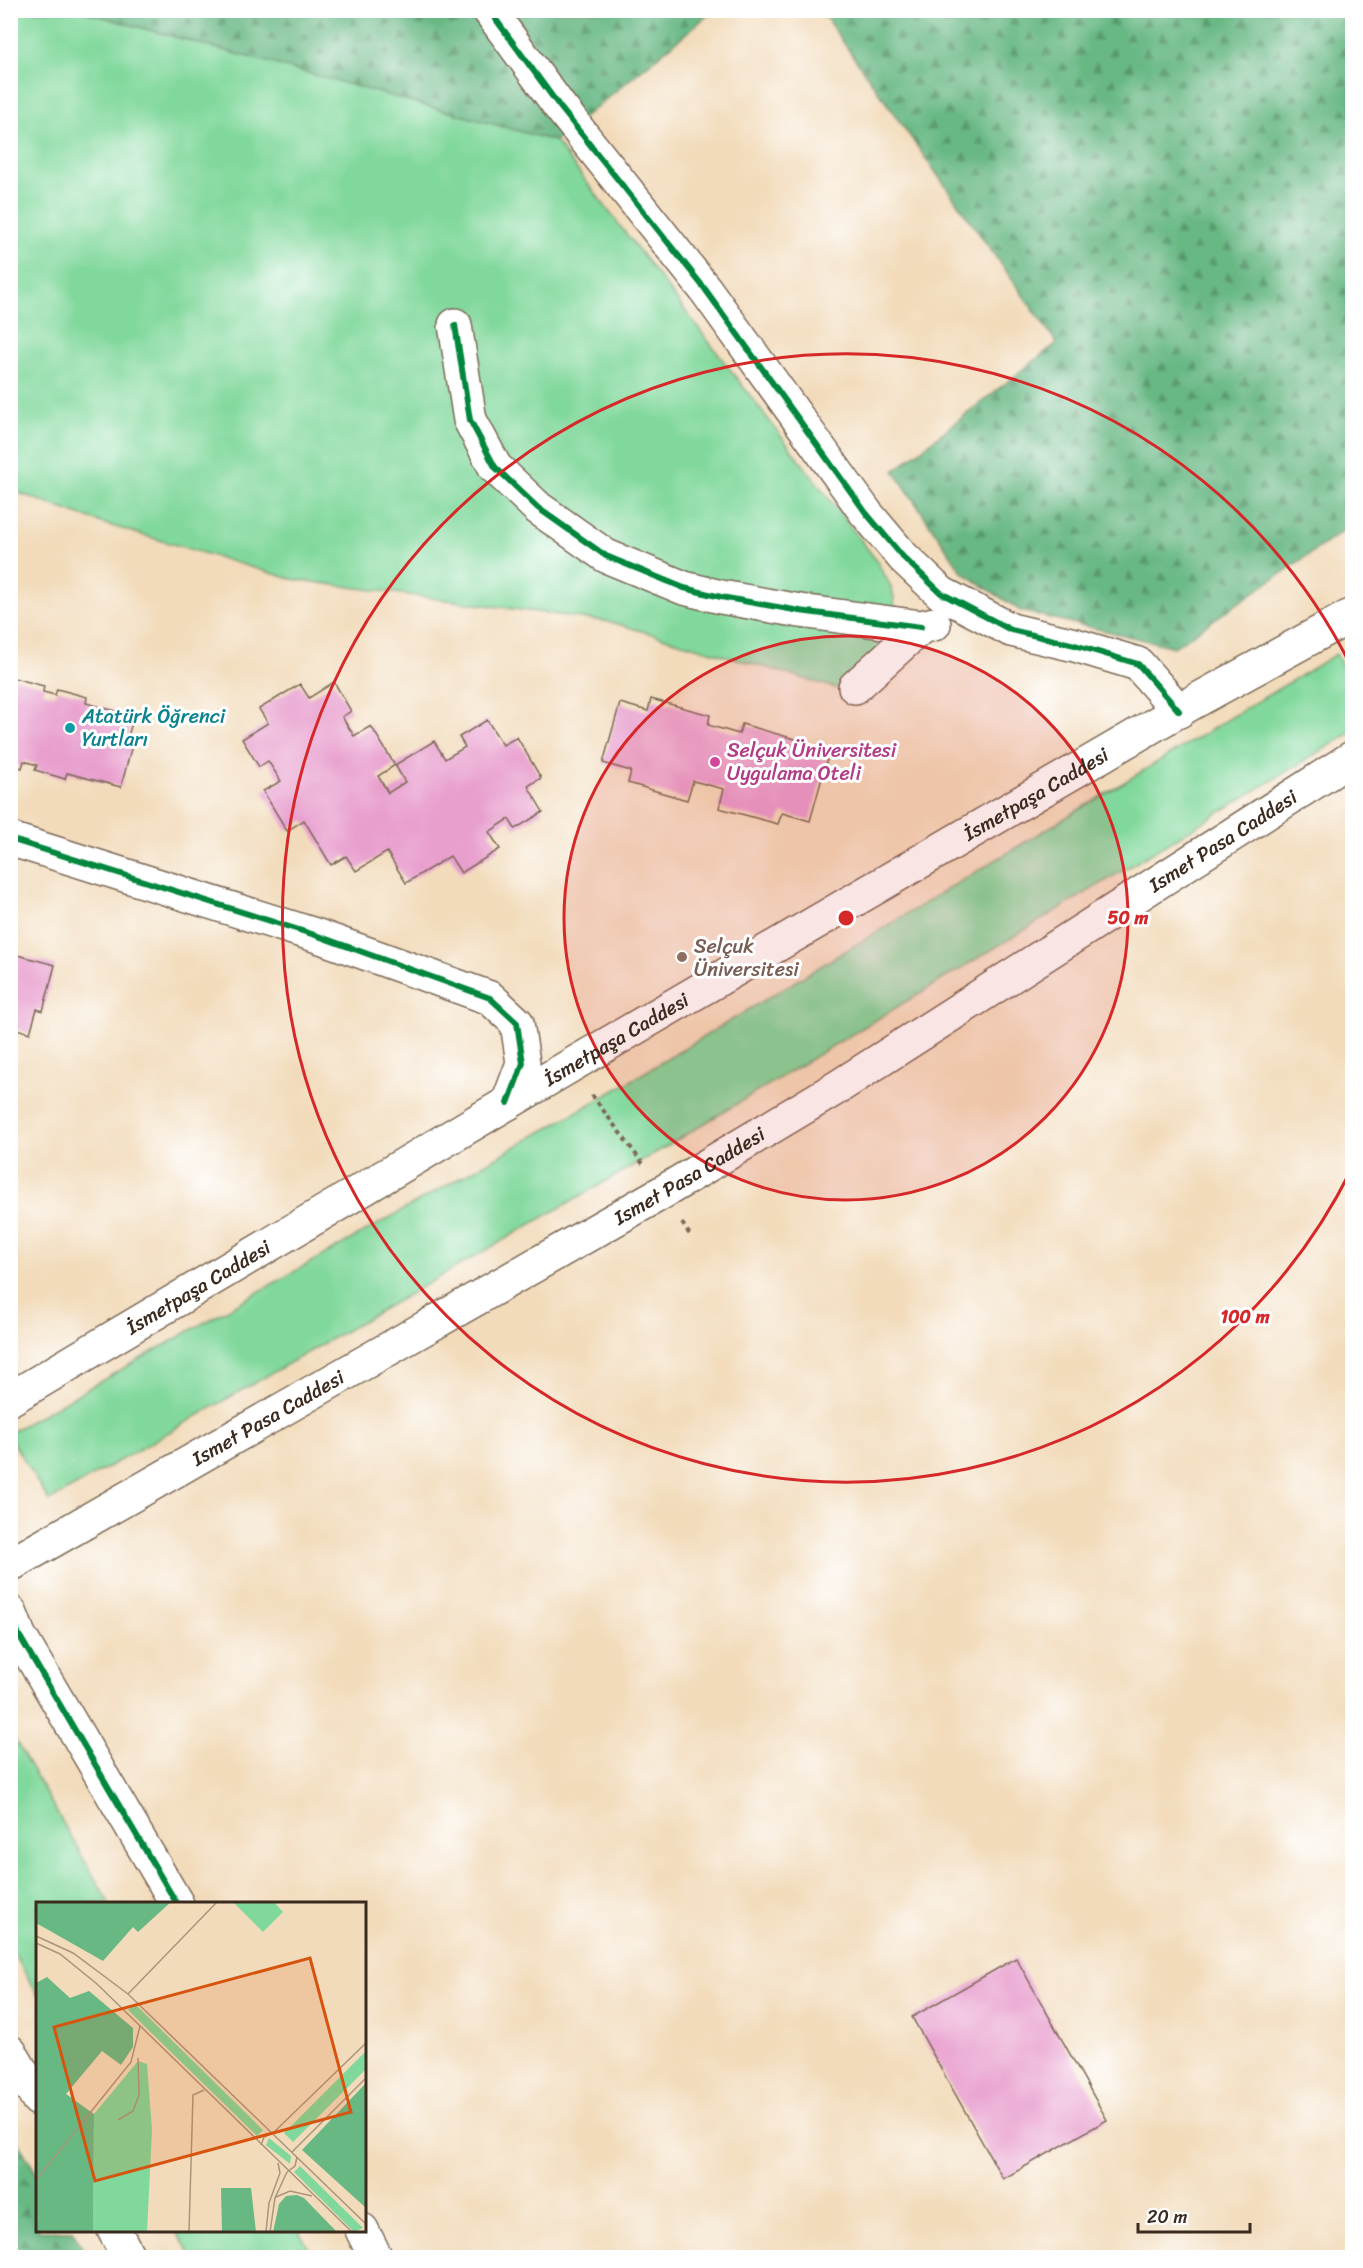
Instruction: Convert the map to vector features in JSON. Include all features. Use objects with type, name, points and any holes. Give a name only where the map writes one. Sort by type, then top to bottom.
[{"type":"main road","points":[[489,10],[560,107],[705,289],[866,513],[903,557],[941,593],[1011,630],[1076,645],[1138,664],[1179,711]]},
{"type":"main road","points":[[455,325],[470,420],[495,468],[538,508],[606,556],[684,588],[800,611],[921,627],[976,612]]},
{"type":"main road","name":"İsmetpaşa Caddesi","points":[[10,1399],[570,1066],[1179,711],[1353,615]]},
{"type":"main road","points":[[855,687],[921,627]]},
{"type":"main road","name":"Ismet Pasa Caddesi","points":[[10,1565],[663,1192],[838,1087],[1353,758]]},
{"type":"main road","points":[[10,839],[318,936],[490,998],[517,1023],[524,1063],[508,1103]]},
{"type":"main road","points":[[10,1612],[19,1635],[176,1902]]},
{"type":"main road","points":[[10,2052],[36,2095]]},
{"type":"main road","points":[[115,2232],[129,2258]]},
{"type":"main road","points":[[363,2232],[376,2258]]},
{"type":"path","points":[[570,1066],[663,1192],[690,1235]]},
{"type":"green space","points":[[10,11],[81,11],[555,141],[876,560],[888,580],[895,606],[893,620],[882,646],[849,692],[611,622],[291,579],[102,523],[11,490]]},
{"type":"green space","points":[[81,11],[713,11],[555,141]]},
{"type":"green space","points":[[821,11],[1352,11],[1352,525],[1174,647],[1021,611],[962,572],[894,471],[1057,343]]},
{"type":"green space","points":[[1336,654],[1352,684],[1352,732],[662,1149],[49,1501],[11,1439],[11,1432],[624,1085]]},
{"type":"green space","points":[[11,1733],[108,1902],[36,1902],[36,1992],[11,1948]]},
{"type":"green space","points":[[10,2130],[36,2172],[36,2232],[73,2232],[88,2257],[11,2257]]},
{"type":"green space","points":[[177,2232],[300,2232],[314,2257],[192,2257]]},
{"type":"building","name":"Atatürk Öğrenci Yurtları","points":[[14,678],[44,686],[43,692],[55,695],[57,689],[87,697],[86,703],[134,716],[127,740],[133,741],[121,787],[67,773],[65,779],[35,770],[37,765],[24,761],[22,768],[10,764],[10,683],[12,684]]},
{"type":"building","points":[[334,682],[351,711],[342,717],[354,736],[371,726],[395,765],[434,741],[445,759],[465,747],[459,737],[487,720],[503,745],[517,737],[541,778],[528,786],[543,812],[515,829],[509,819],[489,832],[500,849],[461,873],[450,856],[406,883],[387,852],[356,871],[346,856],[331,865],[304,820],[287,831],[263,791],[281,781],[268,761],[259,767],[242,739],[268,723],[259,709],[300,684],[309,698]],"holes":[[[395,765],[405,782],[388,793],[378,776]]]},
{"type":"building","name":"Selçuk Üniversitesi Uygulama Oteli","points":[[651,699],[710,715],[708,725],[739,734],[742,724],[802,741],[798,753],[827,760],[810,821],[782,813],[778,824],[719,808],[724,789],[693,781],[687,800],[628,783],[631,771],[603,763],[620,703],[648,711]]},
{"type":"building","points":[[10,953],[55,965],[43,1011],[37,1009],[30,1033],[10,1027]]},
{"type":"building","points":[[1016,1958],[1107,2120],[1003,2179],[912,2017]]},
{"type":"cycle path","points":[[489,10],[560,107],[705,289],[866,513],[903,557],[941,593],[1011,630],[1075,645],[1138,664],[1179,711]]},
{"type":"cycle path","points":[[455,325],[470,420],[495,467],[538,508],[606,556],[684,588],[721,597],[800,611],[921,627]]},
{"type":"cycle path","points":[[10,839],[318,936],[490,998],[517,1023],[523,1063],[508,1103]]},
{"type":"cycle path","points":[[10,1612],[19,1635],[176,1902]]},
{"type":"place","name":"Atatürk Öğrenci Yurtları","points":[[70,728]]},
{"type":"place","name":"Selçuk Üniversitesi Uygulama Oteli","points":[[715,762]]},
{"type":"place","name":"Selçuk Üniversitesi","points":[[682,957]]}]
